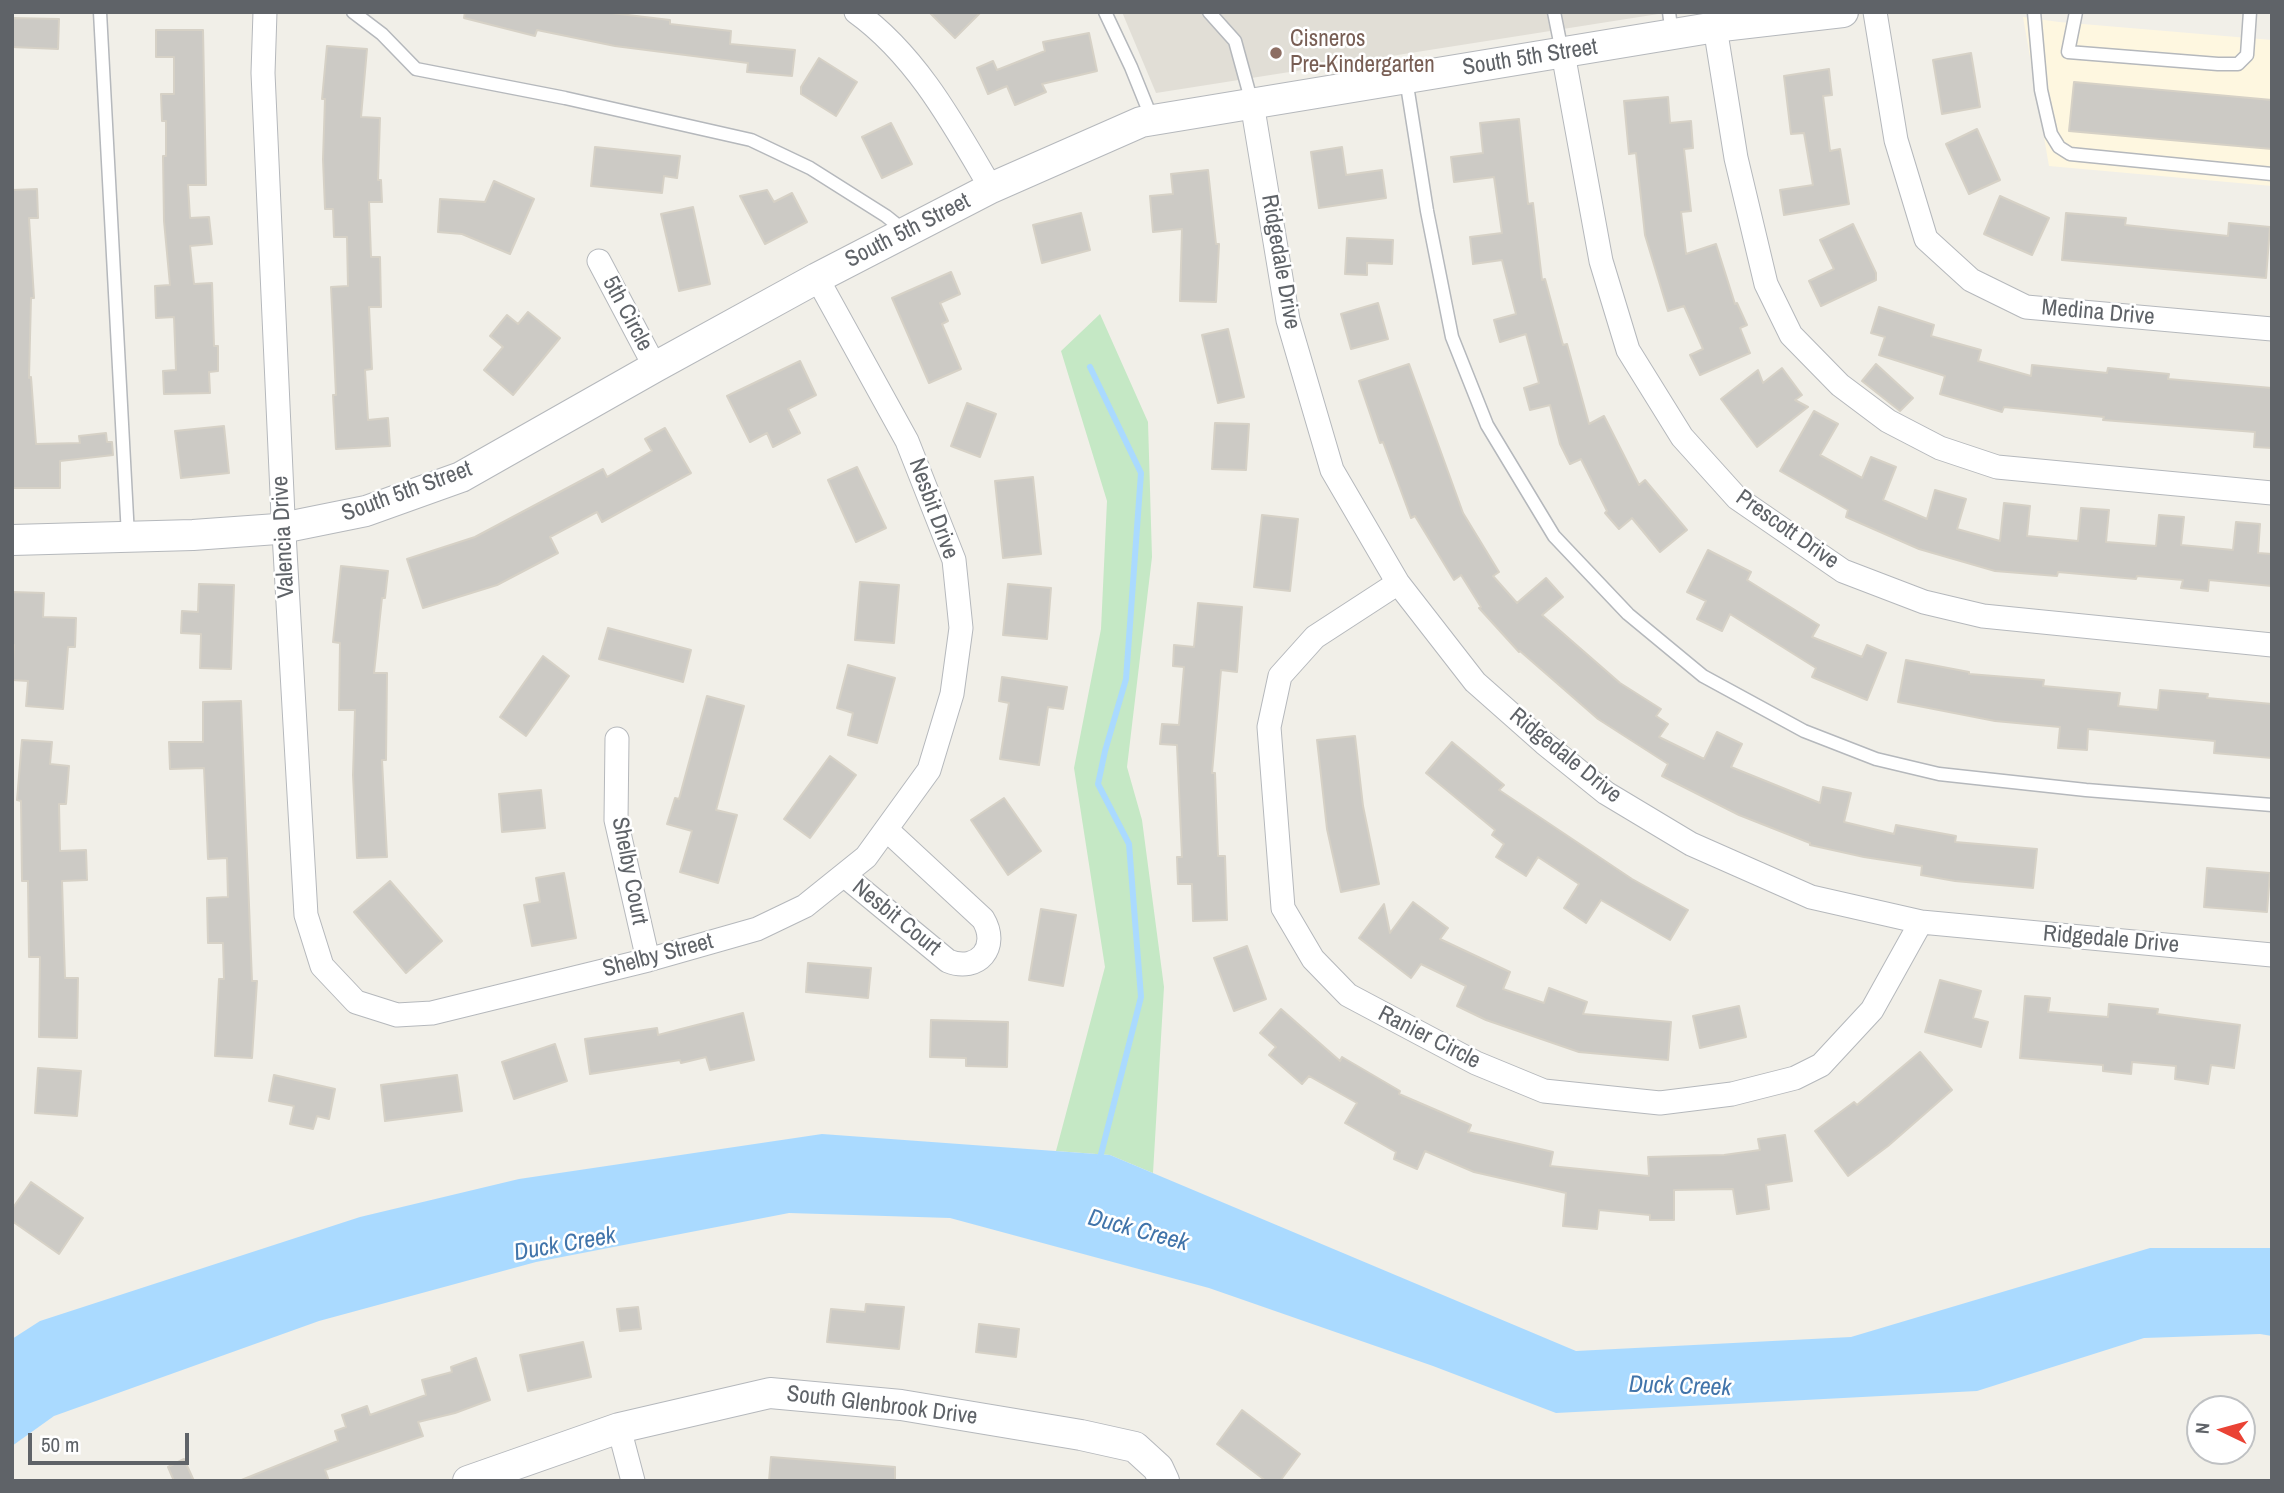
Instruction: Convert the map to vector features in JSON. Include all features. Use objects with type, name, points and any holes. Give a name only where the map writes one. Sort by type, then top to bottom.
[{"type":"street","name":"Valencia Drive","points":[[265,12],[263,73],[284,528],[306,915],[322,966],[356,1002],[397,1015]]},
{"type":"street","points":[[856,12],[887,38],[915,68],[949,117],[991,188]]},
{"type":"street","name":"South 5th Street","points":[[12,540],[193,535],[284,528],[366,511],[461,477],[817,278],[991,188],[1141,122],[1563,52],[1670,23],[1719,22],[1843,12]]},
{"type":"street","name":"Medina Drive","points":[[1875,12],[1896,140],[1926,239],[1971,280],[2026,307],[2272,329]]},
{"type":"street","points":[[1719,22],[1738,169],[1766,284],[1791,335],[1840,385],[1888,421],[1940,448],[1997,467],[2272,493]]},
{"type":"street","name":"Prescott Drive","points":[[1563,52],[1601,261],[1628,351],[1682,438],[1737,498],[1843,571],[1924,602],[1983,616],[2272,645]]},
{"type":"street","name":"Ridgedale Drive","points":[[1252,103],[1288,320],[1332,470],[1398,583],[1475,681],[1544,743],[1606,793],[1691,844],[1811,897],[1921,922],[2272,955]]},
{"type":"street","name":"5th Circle","points":[[599,261],[655,367]]},
{"type":"street","name":"Nesbit Drive","points":[[817,278],[907,441],[954,560],[961,628],[952,694],[929,770],[887,830]]},
{"type":"street","name":"Ranier Circle","points":[[1398,583],[1315,637],[1280,676],[1269,727],[1283,908],[1313,959],[1348,995],[1476,1063],[1544,1091],[1660,1103],[1732,1094],[1796,1078],[1821,1065],[1872,1010],[1921,922]]},
{"type":"street","name":"Shelby Court","points":[[617,739],[616,820],[648,960]]},
{"type":"street","name":"Nesbit Court","points":[[845,876],[948,961],[965,965],[980,958],[986,951],[990,935],[984,919],[887,830]]},
{"type":"street","name":"Shelby Street","points":[[397,1015],[432,1013],[648,960],[757,929],[805,906],[845,876],[866,857],[887,830]]},
{"type":"street","name":"South Glenbrook Drive","points":[[468,1481],[619,1428],[770,1393],[901,1405],[1081,1435],[1135,1447],[1158,1468],[1164,1481]]},
{"type":"street","points":[[619,1428],[633,1481]]},
{"type":"lane","points":[[100,12],[128,537]]},
{"type":"lane","points":[[353,12],[382,34],[416,69],[565,98],[751,140],[810,169],[886,216],[906,232]]},
{"type":"lane","points":[[1105,12],[1132,67],[1152,120]]},
{"type":"lane","points":[[1209,12],[1235,40],[1252,103]]},
{"type":"lane","points":[[1554,12],[1563,52]]},
{"type":"lane","points":[[2034,12],[2041,90],[2051,134],[2059,147],[2070,154],[2272,174]]},
{"type":"lane","points":[[2076,12],[2068,52],[2218,64],[2238,64],[2247,55],[2250,12]]},
{"type":"lane","points":[[1406,79],[1427,211],[1452,337],[1487,425],[1554,536],[1628,614],[1703,676],[1804,731],[1877,759],[1952,775],[2086,790],[2272,805]]},
{"type":"shaded area","name":"Cisneros Pre-Kindergarten","points":[[1122,12],[1671,12],[1156,93]]},
{"type":"shaded area","points":[[2023,17],[2272,40],[2272,186],[2049,166]]},
{"type":"green space","points":[[1100,314],[1148,422],[1152,557],[1127,767],[1142,820],[1164,987],[1153,1173],[1110,1155],[1056,1151],[1105,967],[1074,768],[1101,629],[1107,501],[1061,351]]},
{"type":"water","name":"Duck Creek","points":[[822,1134],[1110,1155],[1576,1351],[1851,1337],[2150,1248],[2272,1248],[2272,1336],[2260,1334],[2144,1338],[1977,1391],[1556,1413],[1433,1366],[1209,1288],[950,1218],[789,1213],[536,1262],[319,1321],[54,1416],[12,1446],[12,1339],[40,1321],[360,1217],[519,1179]]},
{"type":"building","points":[[465,12],[603,12],[731,31],[730,44],[795,50],[792,76],[747,72],[748,63],[615,46],[537,30],[535,36],[464,18]]},
{"type":"building","points":[[929,12],[981,12],[955,38]]},
{"type":"building","points":[[12,18],[59,19],[58,49],[12,47]]},
{"type":"building","points":[[156,30],[203,30],[206,185],[188,185],[190,218],[209,217],[212,244],[190,246],[194,284],[212,283],[214,346],[218,346],[218,371],[209,372],[210,393],[164,394],[163,371],[176,370],[174,317],[156,318],[155,286],[170,285],[164,221],[163,156],[166,156],[166,121],[162,121],[161,94],[174,94],[174,57],[156,57]]},
{"type":"building","points":[[1089,33],[1097,71],[1042,84],[1046,92],[1015,105],[1007,86],[988,94],[977,68],[993,61],[997,70],[1045,51],[1043,42]]},
{"type":"building","points":[[327,46],[367,49],[361,117],[380,118],[378,180],[381,180],[382,202],[369,202],[371,257],[380,257],[381,307],[369,307],[372,369],[365,370],[368,420],[388,418],[390,446],[336,449],[331,287],[348,286],[347,237],[334,237],[333,209],[325,209],[325,99],[322,99]]},
{"type":"building","points":[[1971,53],[1980,107],[1942,114],[1933,60]]},
{"type":"building","points":[[819,58],[857,82],[836,116],[801,94],[801,87]]},
{"type":"building","points":[[1829,69],[1832,95],[1823,96],[1830,151],[1840,149],[1849,204],[1784,215],[1780,190],[1813,185],[1804,133],[1791,134],[1784,76]]},
{"type":"building","points":[[2074,82],[2272,100],[2272,149],[2069,131]]},
{"type":"building","points":[[1668,97],[1670,123],[1691,121],[1693,148],[1684,149],[1691,211],[1681,212],[1686,254],[1716,244],[1735,304],[1737,303],[1747,325],[1740,328],[1750,353],[1700,375],[1690,355],[1703,349],[1684,306],[1668,311],[1645,235],[1636,153],[1629,154],[1624,101]]},
{"type":"building","points":[[1519,119],[1528,204],[1533,203],[1542,280],[1545,279],[1563,345],[1567,344],[1589,424],[1604,416],[1639,485],[1645,480],[1687,530],[1660,552],[1632,518],[1619,529],[1605,513],[1607,511],[1581,459],[1570,464],[1560,444],[1550,405],[1530,410],[1524,388],[1539,383],[1526,334],[1500,342],[1494,320],[1516,314],[1502,260],[1473,264],[1470,237],[1502,233],[1494,177],[1454,182],[1451,157],[1483,153],[1480,123]]},
{"type":"building","points":[[891,123],[912,164],[882,178],[862,137]]},
{"type":"building","points":[[1977,129],[2000,180],[1969,194],[1946,144]]},
{"type":"building","points":[[595,147],[680,156],[677,178],[664,176],[662,193],[591,186]]},
{"type":"building","points":[[1342,147],[1346,175],[1382,170],[1386,198],[1319,208],[1311,152]]},
{"type":"building","points":[[1208,170],[1216,244],[1219,244],[1216,302],[1180,301],[1182,229],[1153,232],[1150,196],[1173,194],[1171,174]]},
{"type":"building","points":[[494,181],[534,199],[510,254],[462,234],[438,232],[440,199],[485,202]]},
{"type":"building","points":[[37,189],[38,218],[29,218],[34,298],[31,298],[29,378],[31,377],[36,444],[80,443],[79,436],[106,433],[107,442],[112,442],[113,455],[60,461],[60,488],[12,488],[12,190]]},
{"type":"building","points":[[767,190],[774,202],[792,193],[807,222],[765,244],[740,196]]},
{"type":"building","points":[[2000,196],[2049,218],[2032,255],[1984,234]]},
{"type":"building","points":[[693,207],[710,284],[679,291],[661,214]]},
{"type":"building","points":[[1081,213],[1090,250],[1042,263],[1033,225]]},
{"type":"building","points":[[2066,213],[2126,218],[2125,225],[2228,236],[2229,223],[2270,227],[2266,278],[2062,260]]},
{"type":"building","points":[[1853,224],[1876,273],[1876,280],[1821,306],[1809,281],[1834,269],[1820,240]]},
{"type":"building","points":[[1347,238],[1393,240],[1392,264],[1367,263],[1367,275],[1345,274]]},
{"type":"building","points":[[951,272],[960,294],[940,303],[948,321],[942,324],[961,369],[929,383],[892,298]]},
{"type":"building","points":[[1378,303],[1388,339],[1351,349],[1341,314]]},
{"type":"building","points":[[1879,307],[1934,325],[1931,336],[1981,350],[1978,361],[2031,376],[2032,365],[2107,373],[2108,368],[2169,374],[2168,379],[2272,388],[2272,448],[2254,447],[2255,432],[2103,420],[2104,417],[2004,407],[2002,412],[1940,394],[1945,376],[1879,355],[1885,337],[1871,333]]},
{"type":"building","points":[[528,312],[560,338],[513,395],[484,370],[503,347],[490,336],[507,315],[518,324]]},
{"type":"building","points":[[1228,329],[1244,397],[1218,403],[1202,335]]},
{"type":"building","points":[[800,361],[816,395],[788,409],[800,433],[773,447],[767,433],[750,442],[727,396]]},
{"type":"building","points":[[1409,364],[1463,513],[1499,572],[1493,576],[1517,603],[1546,578],[1563,597],[1542,615],[1620,683],[1661,709],[1656,716],[1668,724],[1659,737],[1704,759],[1717,732],[1742,744],[1731,767],[1820,803],[1823,787],[1851,793],[1844,822],[1894,834],[1896,825],[1956,836],[1955,842],[2037,849],[2033,888],[1921,875],[1922,866],[1810,845],[1739,815],[1662,776],[1668,764],[1598,719],[1519,652],[1479,608],[1481,607],[1461,575],[1454,580],[1415,516],[1411,518],[1383,442],[1380,443],[1359,381]]},
{"type":"building","points":[[1876,364],[1913,398],[1900,411],[1862,381]]},
{"type":"building","points":[[1782,368],[1802,395],[1795,400],[1808,407],[1757,447],[1721,399],[1758,370],[1763,383]]},
{"type":"building","points":[[967,403],[996,414],[980,457],[951,446]]},
{"type":"building","points":[[1814,411],[1838,424],[1820,455],[1862,478],[1871,457],[1896,467],[1883,500],[1927,519],[1935,490],[1966,499],[1957,529],[2000,541],[2004,503],[2030,506],[2027,536],[2078,541],[2081,508],[2109,510],[2106,542],[2156,546],[2159,515],[2184,517],[2181,545],[2233,550],[2236,522],[2260,524],[2258,553],[2272,554],[2272,586],[2209,580],[2208,591],[2181,588],[2183,580],[1995,571],[1919,549],[1846,517],[1848,510],[1780,471]]},
{"type":"building","points":[[1215,423],[1249,424],[1246,470],[1212,469]]},
{"type":"building","points":[[224,426],[229,473],[181,478],[175,431]]},
{"type":"building","points":[[665,428],[691,473],[602,522],[597,512],[550,537],[558,553],[497,585],[423,608],[407,559],[475,537],[603,469],[607,477],[652,451],[645,439]]},
{"type":"building","points":[[857,467],[886,528],[856,542],[828,480]]},
{"type":"building","points":[[1033,477],[1041,554],[1003,558],[995,481]]},
{"type":"building","points":[[1262,515],[1298,519],[1290,591],[1254,587]]},
{"type":"building","points":[[1708,550],[1751,572],[1747,580],[1819,625],[1812,637],[1862,657],[1867,645],[1886,653],[1867,700],[1812,677],[1816,668],[1730,614],[1722,631],[1697,619],[1706,601],[1687,592]]},
{"type":"building","points":[[341,566],[388,571],[385,598],[382,598],[374,673],[387,673],[386,760],[382,760],[387,857],[357,858],[353,775],[355,710],[339,710],[340,643],[333,642]]},
{"type":"building","points":[[860,582],[899,585],[894,643],[855,640]]},
{"type":"building","points":[[199,584],[234,585],[231,669],[200,668],[201,634],[181,633],[182,611],[198,612]]},
{"type":"building","points":[[1008,584],[1051,588],[1047,639],[1003,635]]},
{"type":"building","points":[[12,592],[44,593],[43,617],[76,618],[75,647],[68,647],[63,709],[26,706],[28,681],[12,680]]},
{"type":"building","points":[[1198,603],[1242,607],[1237,672],[1221,670],[1212,773],[1215,773],[1218,856],[1225,856],[1227,920],[1193,921],[1192,884],[1178,884],[1177,857],[1182,857],[1177,745],[1160,744],[1162,724],[1179,725],[1184,667],[1173,666],[1174,645],[1194,647]]},
{"type":"building","points":[[608,628],[691,650],[683,682],[599,659]]},
{"type":"building","points":[[543,656],[569,676],[526,736],[500,717]]},
{"type":"building","points":[[1906,660],[1969,674],[2044,680],[2043,686],[2120,693],[2118,706],[2158,710],[2160,690],[2208,694],[2207,698],[2272,704],[2272,758],[2214,753],[2215,741],[2088,729],[2087,750],[2058,748],[2060,727],[1995,721],[1898,702]]},
{"type":"building","points":[[848,665],[895,678],[877,743],[848,735],[853,713],[837,708]]},
{"type":"building","points":[[1002,677],[1067,687],[1063,709],[1048,707],[1039,765],[1000,759],[1009,703],[999,701]]},
{"type":"building","points":[[707,696],[744,706],[716,810],[737,815],[718,883],[680,872],[692,831],[667,824],[675,798],[679,799]]},
{"type":"building","points":[[241,701],[252,981],[257,981],[252,1058],[215,1056],[219,979],[224,979],[223,943],[208,943],[207,898],[228,897],[227,858],[208,859],[204,768],[170,769],[169,742],[203,742],[203,702]]},
{"type":"building","points":[[1355,736],[1363,806],[1379,884],[1341,892],[1327,829],[1317,740]]},
{"type":"building","points":[[22,740],[52,742],[50,764],[69,766],[66,804],[59,804],[60,851],[86,850],[87,880],[62,881],[65,978],[78,978],[77,1038],[39,1037],[40,957],[29,957],[28,881],[22,881],[21,801],[17,800]]},
{"type":"building","points":[[1452,742],[1504,785],[1499,790],[1632,879],[1688,910],[1670,940],[1601,900],[1586,923],[1564,908],[1579,884],[1538,857],[1526,876],[1496,857],[1504,844],[1492,835],[1495,830],[1426,773]]},
{"type":"building","points":[[830,756],[856,775],[810,838],[784,819]]},
{"type":"building","points":[[541,790],[545,828],[502,832],[499,794]]},
{"type":"building","points":[[1004,798],[1041,851],[1008,875],[971,820]]},
{"type":"building","points":[[2207,868],[2270,873],[2267,912],[2204,907]]},
{"type":"building","points":[[564,873],[576,938],[532,946],[524,905],[540,902],[536,878]]},
{"type":"building","points":[[390,881],[442,941],[406,973],[354,912]]},
{"type":"building","points":[[1413,902],[1448,928],[1440,939],[1510,972],[1503,989],[1544,1003],[1549,988],[1587,1002],[1583,1014],[1671,1022],[1668,1060],[1579,1052],[1486,1020],[1457,1006],[1466,986],[1421,964],[1411,978],[1359,938],[1384,904],[1390,933]]},
{"type":"building","points":[[1041,909],[1076,915],[1063,986],[1029,980]]},
{"type":"building","points":[[1247,946],[1266,999],[1234,1011],[1214,958]]},
{"type":"building","points":[[808,963],[871,968],[868,998],[806,992]]},
{"type":"building","points":[[1940,980],[1981,991],[1973,1018],[1988,1022],[1981,1047],[1925,1032]]},
{"type":"building","points":[[2025,996],[2050,998],[2048,1012],[2108,1017],[2109,1004],[2158,1009],[2157,1014],[2240,1025],[2234,1068],[2211,1065],[2208,1084],[2175,1079],[2176,1066],[2132,1062],[2131,1074],[2103,1071],[2103,1065],[2020,1058]]},
{"type":"building","points":[[1739,1006],[1746,1037],[1700,1048],[1693,1016]]},
{"type":"building","points":[[1281,1009],[1340,1061],[1342,1057],[1400,1091],[1399,1094],[1471,1125],[1468,1132],[1553,1152],[1550,1166],[1649,1176],[1648,1157],[1724,1155],[1760,1150],[1758,1139],[1785,1135],[1792,1181],[1766,1185],[1769,1209],[1737,1214],[1733,1189],[1674,1190],[1674,1220],[1650,1220],[1650,1215],[1599,1210],[1597,1229],[1563,1226],[1566,1193],[1474,1172],[1425,1151],[1417,1169],[1394,1159],[1396,1152],[1345,1123],[1357,1103],[1309,1076],[1302,1084],[1269,1055],[1276,1047],[1260,1033]]},
{"type":"building","points":[[743,1013],[754,1060],[710,1070],[706,1057],[681,1063],[680,1060],[590,1074],[585,1039],[657,1028],[658,1035]]},
{"type":"building","points":[[931,1020],[1008,1022],[1007,1067],[966,1066],[966,1058],[930,1057]]},
{"type":"building","points":[[555,1044],[567,1081],[514,1099],[502,1062]]},
{"type":"building","points":[[1920,1052],[1952,1090],[1888,1146],[1848,1176],[1815,1131],[1854,1102],[1857,1105]]},
{"type":"building","points":[[38,1068],[81,1071],[77,1116],[35,1113]]},
{"type":"building","points":[[274,1075],[335,1089],[329,1119],[317,1116],[313,1129],[290,1124],[294,1106],[269,1101]]},
{"type":"building","points":[[457,1075],[462,1111],[385,1121],[381,1085]]},
{"type":"building","points":[[31,1182],[83,1218],[59,1254],[12,1221],[12,1209]]},
{"type":"building","points":[[866,1304],[904,1307],[899,1349],[827,1342],[831,1309],[865,1312]]},
{"type":"building","points":[[638,1307],[641,1329],[620,1331],[617,1309]]},
{"type":"building","points":[[979,1324],[1019,1329],[1016,1357],[976,1352]]},
{"type":"building","points":[[583,1342],[591,1377],[528,1391],[520,1355]]},
{"type":"building","points":[[476,1358],[490,1400],[455,1413],[418,1422],[423,1436],[325,1470],[329,1481],[239,1481],[338,1441],[335,1431],[346,1427],[342,1415],[367,1406],[370,1415],[426,1395],[422,1380],[452,1372],[451,1367]]},
{"type":"building","points":[[1242,1410],[1300,1454],[1280,1481],[1266,1481],[1217,1444]]},
{"type":"building","points":[[771,1457],[895,1467],[895,1481],[769,1481]]},
{"type":"building","points":[[184,1459],[194,1481],[174,1481],[168,1467]]},
{"type":"waterway","points":[[1090,367],[1141,473],[1126,679],[1098,784],[1129,844],[1141,997],[1099,1162]]},
{"type":"place","name":"Cisneros Pre-Kindergarten","points":[[1276,53]]}]
